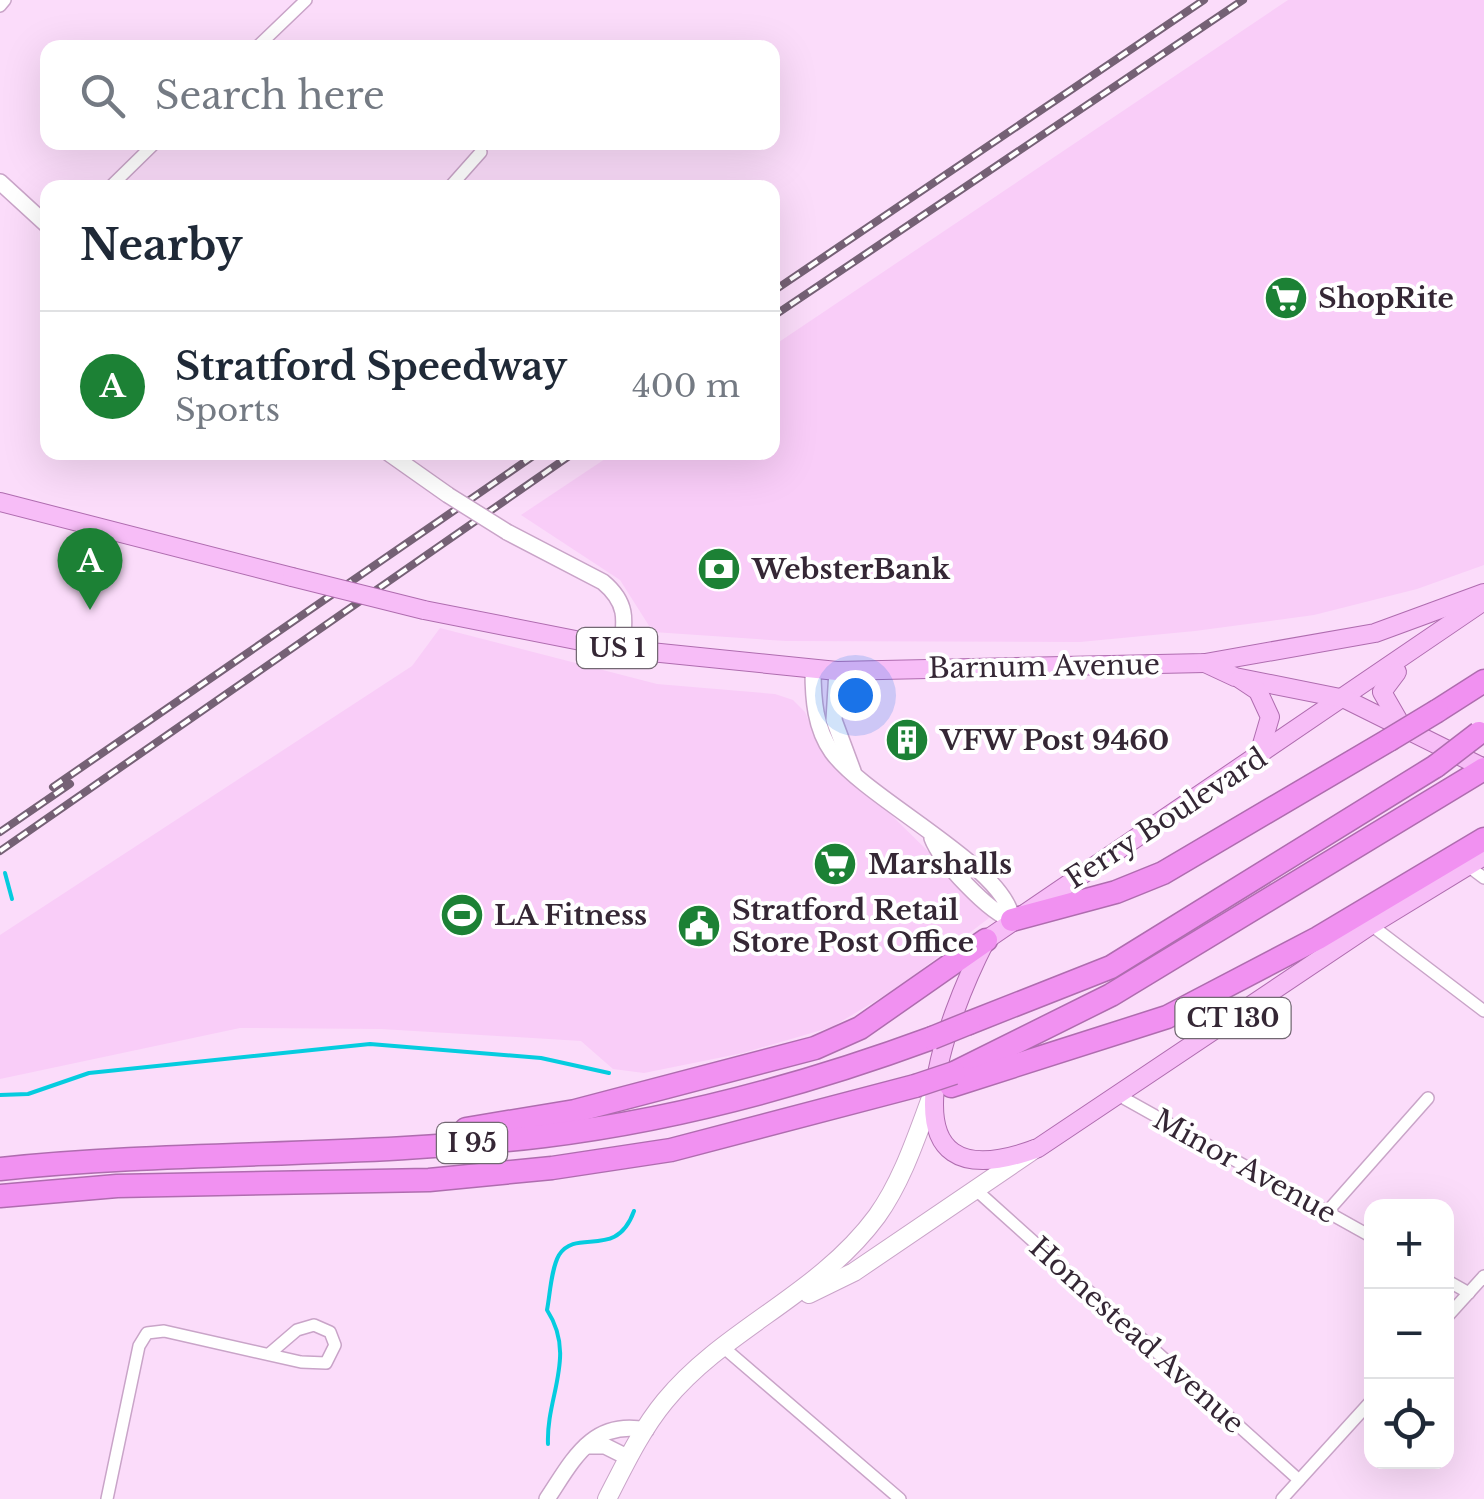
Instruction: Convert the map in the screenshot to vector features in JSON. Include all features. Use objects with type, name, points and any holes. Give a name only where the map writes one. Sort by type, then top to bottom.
[{"type":"highway","points":[[1012,920],[1153,878],[1484,681]]},
{"type":"highway","name":"I 95","points":[[0,1168],[274,1151],[427,1147],[545,1136],[662,1116],[851,1067],[1111,967],[1436,766],[1481,731]]},
{"type":"highway","name":"I 95","points":[[0,1196],[117,1186],[466,1176],[672,1150],[932,1088],[1110,995],[1478,773]]},
{"type":"highway","points":[[932,1088],[1167,1017],[1318,938],[1484,839]]},
{"type":"highway","points":[[274,1151],[482,1127],[574,1111],[815,1048],[860,1028],[986,940]]},
{"type":"main road","name":"Barnum Avenue","points":[[0,502],[424,610],[622,648],[813,670],[1205,663],[1375,634],[1481,601]]},
{"type":"main road","name":"Ferry Boulevard","points":[[607,1499],[665,1401],[722,1348],[786,1305],[830,1266],[877,1215],[892,1192],[932,1088],[955,1008],[986,940],[1345,699],[1481,601]]},
{"type":"main road","points":[[1395,733],[1383,700],[1386,684],[1458,632],[1481,601]]},
{"type":"main road","name":"Barnum Avenue","points":[[1205,663],[1236,676],[1345,699],[1395,733],[1478,773]]},
{"type":"main road","points":[[1236,676],[1258,691],[1268,709],[1270,728],[1258,758]]},
{"type":"main road","name":"Ferry Boulevard","points":[[786,1305],[854,1272],[1371,925],[1476,861]]},
{"type":"main road","name":"Ferry Boulevard","points":[[932,1088],[937,1130],[962,1156],[1000,1161],[1038,1148]]},
{"type":"street","points":[[0,6],[5,0]]},
{"type":"street","points":[[264,40],[306,0]]},
{"type":"street","points":[[117,180],[148,150]]},
{"type":"street","points":[[456,180],[482,152]]},
{"type":"street","points":[[0,182],[40,219]]},
{"type":"street","points":[[398,460],[507,532],[603,582],[616,593],[624,611],[622,648]]},
{"type":"street","points":[[813,670],[814,703],[824,737],[838,759],[988,880],[1011,905],[1012,920]]},
{"type":"street","points":[[837,671],[834,720],[853,770]]},
{"type":"street","points":[[1476,861],[1484,878]]},
{"type":"street","points":[[1371,925],[1484,1011]]},
{"type":"street","name":"Minor Avenue","points":[[1118,1095],[1364,1233]]},
{"type":"street","points":[[1327,1212],[1428,1098]]},
{"type":"street","name":"Homestead Avenue","points":[[974,1190],[1299,1480]]},
{"type":"street","points":[[1454,1309],[1484,1276]]},
{"type":"street","points":[[1454,1285],[1469,1293]]},
{"type":"street","points":[[106,1499],[139,1346],[147,1333],[164,1332],[301,1362],[326,1362],[334,1345],[330,1332],[314,1325],[297,1330],[270,1354]]},
{"type":"street","points":[[722,1348],[900,1499]]},
{"type":"street","points":[[1282,1499],[1364,1409]]},
{"type":"street","points":[[547,1499],[596,1434],[612,1428],[646,1430]]},
{"type":"street","points":[[586,1446],[606,1446],[628,1458]]},
{"type":"shaded area","points":[[1288,0],[1484,0],[1484,565],[1417,589],[1314,615],[1080,642],[786,641],[653,632],[620,580],[521,515],[604,460],[780,460],[780,341]]},
{"type":"shaded area","points":[[440,628],[657,684],[775,694],[793,700],[805,712],[819,744],[993,915],[897,988],[832,1027],[743,1053],[644,1073],[613,1069],[581,1041],[381,1029],[240,1028],[0,1079],[0,935],[412,666]]},
{"type":"waterway","points":[[5,873],[12,899]]},
{"type":"waterway","points":[[0,1095],[28,1094],[89,1073],[370,1044],[541,1058],[609,1073]]},
{"type":"waterway","points":[[548,1444],[560,1360],[556,1327],[547,1310],[556,1261],[567,1247],[576,1243],[617,1235],[634,1211]]},
{"type":"railway","points":[[780,287],[1204,0]]},
{"type":"railway","points":[[780,312],[1243,0]]},
{"type":"railway","points":[[53,787],[527,460]]},
{"type":"railway","points":[[0,851],[563,460]]},
{"type":"railway","points":[[0,832],[70,784]]},
{"type":"place","name":"ShopRite","points":[[1286,298]]},
{"type":"place","name":"WebsterBank","points":[[719,569]]},
{"type":"place","name":"Stratford Speedway","points":[[90,610]]},
{"type":"place","name":"VFW Post 9460","points":[[907,740]]},
{"type":"place","name":"Marshalls","points":[[835,864]]},
{"type":"place","name":"LA Fitness","points":[[462,915]]},
{"type":"place","name":"Stratford Retail Store Post Office","points":[[699,926]]}]
